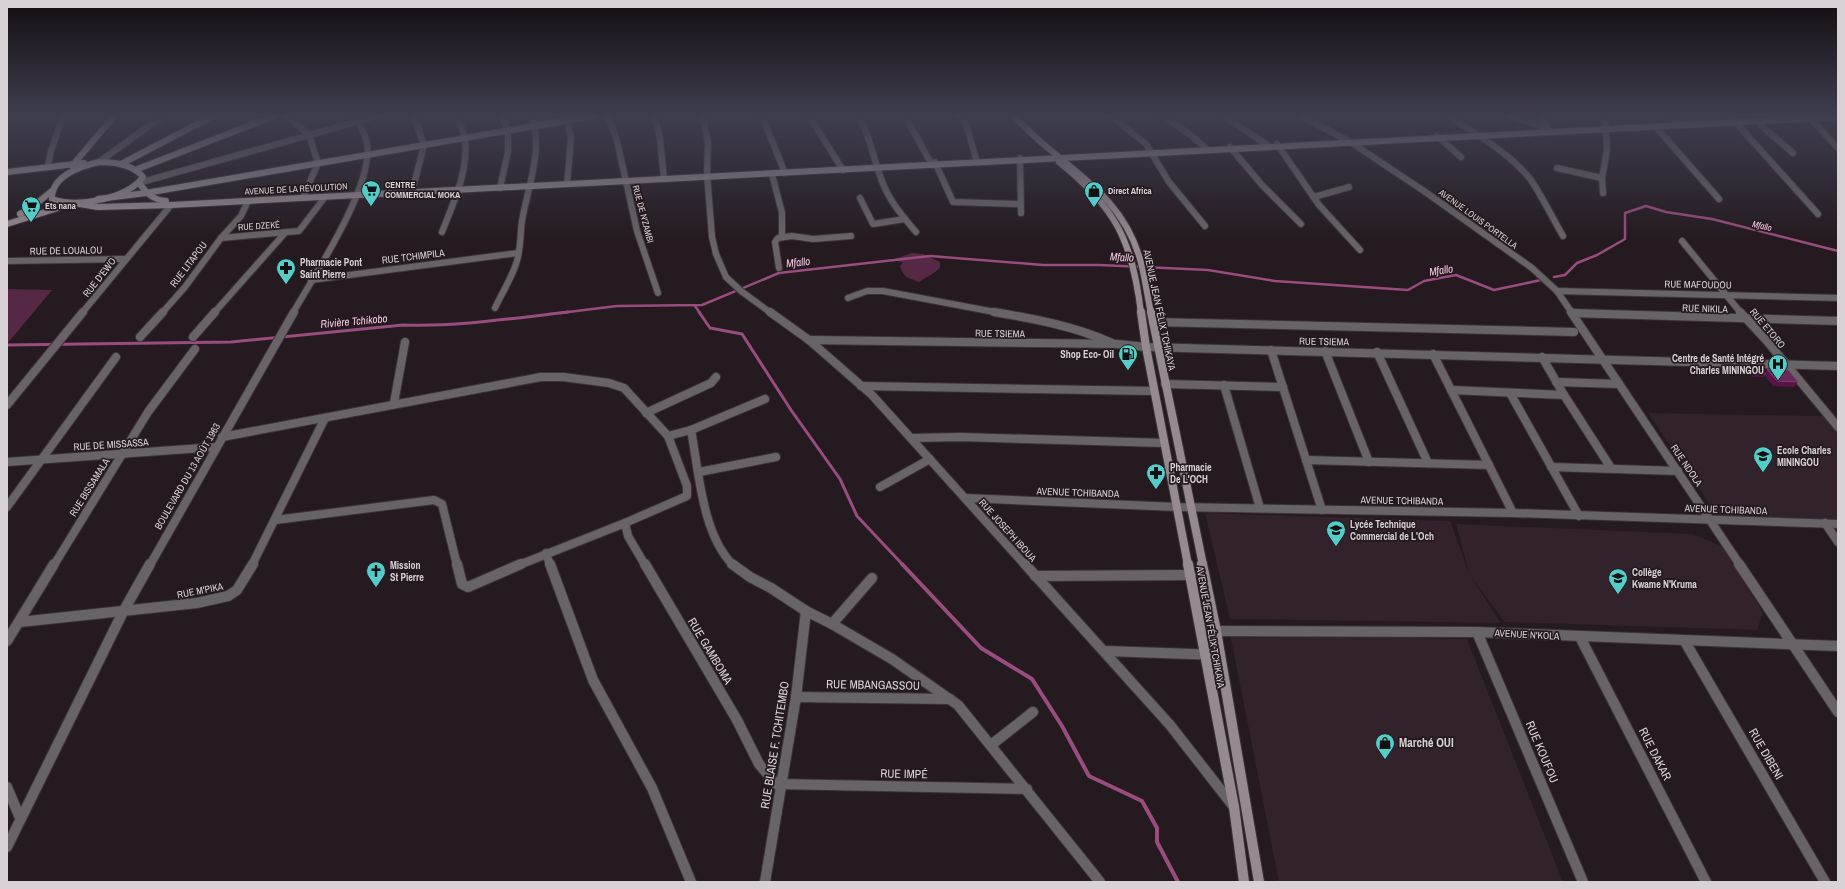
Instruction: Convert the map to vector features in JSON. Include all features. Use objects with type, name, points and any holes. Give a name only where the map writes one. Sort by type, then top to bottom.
[{"type":"street","points":[[48,166],[49,157]]},
{"type":"street","points":[[10,219],[31,208],[53,190],[79,157]]},
{"type":"street","points":[[99,162],[105,157]]},
{"type":"street","points":[[121,164],[133,157]]},
{"type":"street","points":[[135,170],[167,157]]},
{"type":"street","points":[[98,199],[124,193],[141,183],[230,157]]},
{"type":"street","points":[[303,196],[318,163],[316,157]]},
{"type":"street","points":[[7,224],[21,218],[74,203],[146,193],[352,157]]},
{"type":"street","name":"BOULEVARD DU 13 AOÛT 1963","points":[[7,847],[123,612],[274,346],[358,193],[367,157]]},
{"type":"street","points":[[413,191],[421,157]]},
{"type":"street","points":[[442,232],[458,188],[463,157]]},
{"type":"street","points":[[500,186],[507,157]]},
{"type":"street","points":[[495,308],[517,262],[523,219],[531,185],[535,157]]},
{"type":"street","points":[[567,183],[569,157]]},
{"type":"street","name":"RUE DE N'ZAMBI","points":[[620,157],[637,231],[658,293]]},
{"type":"street","points":[[661,157],[664,178]]},
{"type":"street","name":"RUE JOSEPH IBOUA","points":[[708,157],[707,176],[711,224],[716,254],[726,277],[741,291],[809,340],[861,386],[912,438],[1087,634],[1105,651],[1170,724],[1234,807]]},
{"type":"street","points":[[778,157],[784,172]]},
{"type":"street","points":[[836,157],[843,168]]},
{"type":"street","points":[[876,157],[884,187],[905,219],[916,232]]},
{"type":"street","points":[[930,157],[953,202],[1020,204]]},
{"type":"street","name":"AVENUE DE LA RÉVOLUTION","points":[[1020,159],[1038,160],[1066,157]]},
{"type":"street","name":"AVENUE DE LA RÉVOLUTION","points":[[146,193],[158,201],[176,202],[707,176],[933,163],[1069,157]]},
{"type":"street","points":[[1074,167],[1075,161],[1079,157]]},
{"type":"street","points":[[1154,157],[1169,182],[1205,226]]},
{"type":"street","points":[[1239,157],[1267,190],[1301,224]]},
{"type":"street","points":[[1287,157],[1314,197],[1360,250]]},
{"type":"street","name":"AVENUE LOUIS PORTELLA","points":[[1373,157],[1424,191],[1525,263],[1557,291]]},
{"type":"street","points":[[1507,157],[1538,190],[1563,236]]},
{"type":"street","points":[[1603,193],[1602,178],[1606,157]]},
{"type":"street","points":[[1683,157],[1719,199]]},
{"type":"street","points":[[1767,157],[1818,214]]},
{"type":"street","points":[[1038,160],[1058,158]]},
{"type":"street","name":"AVENUE JEAN FÉLIX TCHIKAYA","points":[[1058,158],[1074,167],[1104,194],[1116,209],[1132,237],[1140,259],[1189,507],[1216,631],[1259,882]]},
{"type":"street","name":"AVENUE JEAN FÉLIX TCHIKAYA","points":[[1058,158],[1103,202],[1124,238],[1134,272],[1154,391],[1191,575],[1204,654],[1234,807],[1244,882]]},
{"type":"street","points":[[1020,159],[1021,213]]},
{"type":"street","points":[[7,172],[48,166],[99,162],[121,164],[135,170],[143,177],[141,183],[146,193]]},
{"type":"street","points":[[64,176],[75,169],[92,163]]},
{"type":"street","points":[[1557,168],[1602,178]]},
{"type":"street","name":"AVENUE DE LA RÉVOLUTION","points":[[707,176],[772,174],[784,172]]},
{"type":"street","points":[[772,174],[782,213],[782,236]]},
{"type":"street","points":[[1314,197],[1349,187]]},
{"type":"street","points":[[53,190],[51,197],[56,202],[74,203]]},
{"type":"street","name":"AVENUE DE LA RÉVOLUTION","points":[[74,203],[98,207],[171,205],[358,193]]},
{"type":"street","name":"RUE DZEKÉ","points":[[220,238],[284,234],[299,231],[324,196]]},
{"type":"street","points":[[860,198],[873,224],[905,219]]},
{"type":"street","name":"RUE LITAPOU","points":[[140,337],[185,287],[220,238],[241,216],[248,200]]},
{"type":"street","name":"RUE D'EWO","points":[[7,405],[171,205]]},
{"type":"street","points":[[193,337],[284,234]]},
{"type":"street","points":[[780,268],[775,242],[782,236],[813,239],[851,236]]},
{"type":"street","name":"RUE ETORO","points":[[1682,242],[1725,295],[1748,319],[1838,427]]},
{"type":"street","name":"RUE TCHIMPILA","points":[[311,280],[518,253]]},
{"type":"street","name":"RUE DE LOUALOU","points":[[7,261],[126,259]]},
{"type":"street","points":[[848,298],[867,291],[884,291],[1061,325],[1089,333],[1117,344]]},
{"type":"street","name":"RUE MAFOUDOU","points":[[1557,291],[1838,298]]},
{"type":"street","name":"RUE NDOLA","points":[[1557,291],[1604,359],[1619,384],[1838,712]]},
{"type":"street","name":"RUE NIKILA","points":[[1572,313],[1838,321]]},
{"type":"street","points":[[1153,322],[1574,332]]},
{"type":"street","name":"RUE TSIEMA","points":[[809,340],[1117,344],[1146,347],[1377,352],[1838,366]]},
{"type":"street","points":[[394,403],[405,342]]},
{"type":"street","name":"RUE BISSAMALA","points":[[7,640],[20,622],[124,454],[148,412],[195,349]]},
{"type":"street","points":[[1271,350],[1322,510]]},
{"type":"street","points":[[1325,352],[1369,462]]},
{"type":"street","points":[[1377,352],[1428,463]]},
{"type":"street","points":[[1433,354],[1513,513]]},
{"type":"street","points":[[7,507],[116,357]]},
{"type":"street","points":[[1542,357],[1564,395],[1611,468]]},
{"type":"street","points":[[222,437],[509,382],[541,377],[563,377],[609,383],[624,388],[668,436],[687,486],[687,496],[625,523],[546,553],[468,587],[462,584],[442,504],[438,501],[434,500],[275,520]]},
{"type":"street","points":[[646,413],[711,382],[716,377]]},
{"type":"street","points":[[1556,382],[1619,384]]},
{"type":"street","points":[[1165,384],[1283,387]]},
{"type":"street","points":[[1224,385],[1260,508]]},
{"type":"street","points":[[861,386],[1154,391]]},
{"type":"street","points":[[1451,390],[1564,395]]},
{"type":"street","points":[[1510,392],[1579,516]]},
{"type":"street","points":[[668,436],[691,430],[764,399]]},
{"type":"street","name":"RUE M'PIKA","points":[[20,622],[197,603],[228,596],[237,590],[243,583],[325,418]]},
{"type":"street","points":[[691,430],[707,517],[727,559],[750,577],[771,588],[806,611],[832,624],[892,659],[950,699],[964,711],[1100,882]]},
{"type":"street","points":[[912,438],[961,437],[1164,443]]},
{"type":"street","name":"RUE DE MISSASSA","points":[[7,462],[216,447]]},
{"type":"street","points":[[699,472],[776,457]]},
{"type":"street","points":[[880,487],[930,459]]},
{"type":"street","points":[[1306,460],[1489,464]]},
{"type":"street","points":[[1551,467],[1678,471]]},
{"type":"street","name":"AVENUE TCHIBANDA","points":[[965,498],[1177,507],[1513,513],[1838,524]]},
{"type":"street","name":"RUE GAMBOMA","points":[[625,523],[628,536],[737,720],[759,764],[772,781],[781,785]]},
{"type":"street","points":[[1824,523],[1838,542]]},
{"type":"street","points":[[546,553],[593,680],[652,788],[691,882]]},
{"type":"street","points":[[1035,576],[1191,575]]},
{"type":"street","points":[[832,624],[872,578]]},
{"type":"street","name":"RUE BLAISE F. TCHITEMBO","points":[[765,882],[780,804],[781,785],[796,697],[806,611]]},
{"type":"street","name":"AVENUE N'KOLA","points":[[1216,631],[1477,632],[1838,646]]},
{"type":"street","name":"RUE KOUFOU","points":[[1477,632],[1583,882]]},
{"type":"street","name":"RUE DAKAR","points":[[1580,637],[1706,882]]},
{"type":"street","name":"RUE DIBENI","points":[[1684,640],[1825,882]]},
{"type":"street","points":[[1105,651],[1220,655]]},
{"type":"street","name":"RUE MBANGASSOU","points":[[796,697],[950,699]]},
{"type":"street","points":[[991,745],[1033,712]]},
{"type":"street","name":"RUE IMPÉ","points":[[781,785],[1027,789]]},
{"type":"street","points":[[7,787],[20,818]]},
{"type":"shaded area","points":[[912,253],[923,254],[940,262],[940,268],[919,282],[905,276],[900,266],[903,262],[891,260]]},
{"type":"shaded area","points":[[7,289],[52,290],[7,344]]},
{"type":"shaded area","name":"Ecole Charles MININGOU","points":[[1648,413],[1826,416],[1838,430],[1838,520],[1717,515]]},
{"type":"shaded area","points":[[1205,513],[1450,521],[1470,576],[1456,524],[1693,534],[1722,546],[1763,613],[1757,630],[1505,622],[1471,577],[1501,623],[1230,619]]},
{"type":"shaded area","name":"Marché OUI","points":[[1230,634],[1467,639],[1563,882],[1279,882]]},
{"type":"building","points":[[1748,366],[1760,367],[1766,374],[1755,374]]},
{"type":"building","points":[[1767,369],[1788,370],[1798,382],[1777,381]]},
{"type":"waterway","name":"Mfallo","points":[[1554,277],[1565,275],[1577,263],[1597,255],[1625,239],[1625,213],[1646,206],[1666,212],[1712,219],[1838,251]]},
{"type":"waterway","name":"Mfallo","points":[[560,313],[617,306],[702,305],[779,273],[930,256],[1043,265],[1100,265],[1208,270],[1275,281],[1408,290],[1424,281],[1456,275],[1494,290],[1541,280]]},
{"type":"waterway","points":[[695,306],[700,313]]},
{"type":"waterway","name":"Rivière Tchikobo","points":[[7,345],[231,342],[403,325],[444,325],[568,312]]},
{"type":"waterway","points":[[699,312],[710,328],[742,334],[791,410],[840,479],[857,516],[903,565]]},
{"type":"waterway","points":[[902,564],[981,648],[1032,679],[1062,726],[1089,776],[1142,801],[1157,828],[1157,842],[1178,882]]},
{"type":"place","name":"CENTRE COMMERCIAL MOKA","points":[[371,207]]},
{"type":"place","name":"Direct Africa","points":[[1094,208]]},
{"type":"place","name":"Ets nana","points":[[31,223]]},
{"type":"place","name":"Pharmacie Pont Saint Pierre","points":[[286,285]]},
{"type":"place","name":"Shop Eco- Oil","points":[[1128,371]]},
{"type":"place","name":"Centre de Santé Intégré Charles MININGOU","points":[[1778,381]]},
{"type":"place","name":"Ecole Charles MININGOU","points":[[1763,473]]},
{"type":"place","name":"Pharmacie De L'OCH","points":[[1156,490]]},
{"type":"place","name":"Lycée Technique Commercial de L'Och","points":[[1336,547]]},
{"type":"place","name":"Mission St Pierre","points":[[376,588]]},
{"type":"place","name":"Collège Kwame N'Kruma","points":[[1618,595]]},
{"type":"place","name":"Marché OUI","points":[[1385,760]]}]
